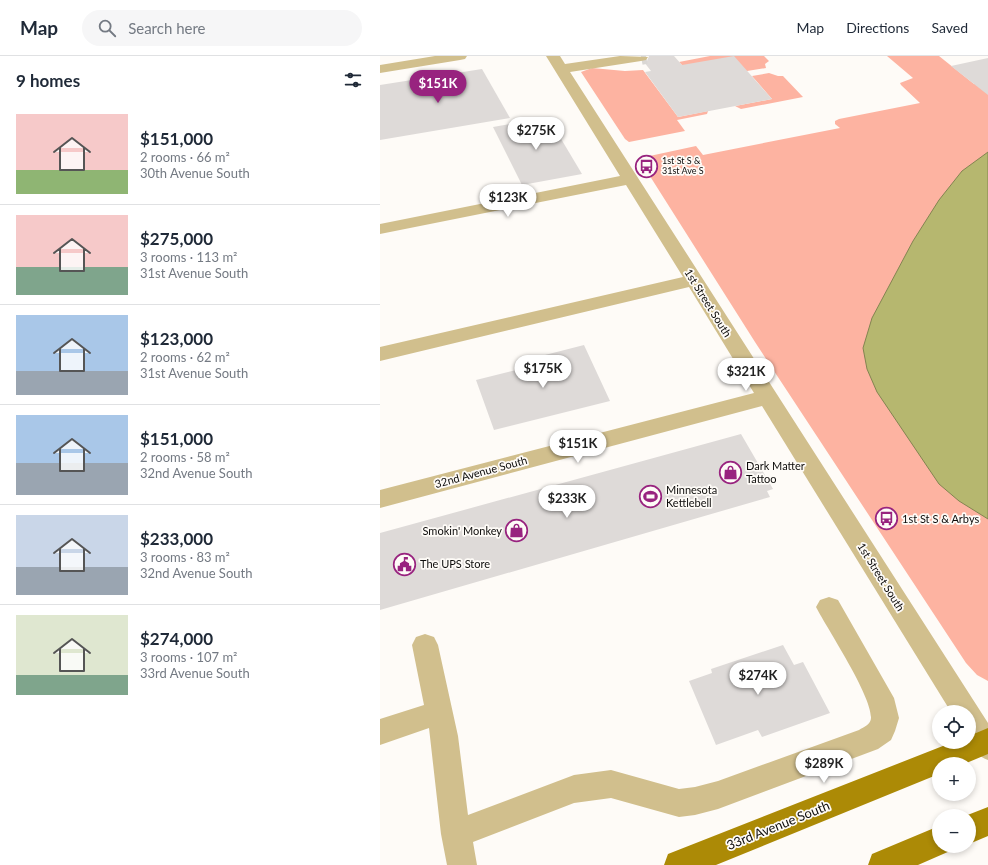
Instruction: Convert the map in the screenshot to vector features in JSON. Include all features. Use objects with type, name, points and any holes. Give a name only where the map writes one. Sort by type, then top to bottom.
[{"type":"main road","name":"33rd Avenue South","points":[[679,865],[987,743]]},
{"type":"main road","points":[[976,826],[988,821]]},
{"type":"main road","points":[[883,865],[932,844]]},
{"type":"street","points":[[380,69],[460,56]]},
{"type":"street","points":[[557,62],[641,57]]},
{"type":"street","name":"1st Street South","points":[[557,62],[962,705]]},
{"type":"street","points":[[380,229],[630,179]]},
{"type":"street","points":[[380,354],[694,280]]},
{"type":"street","name":"32nd Avenue South","points":[[380,499],[768,397]]},
{"type":"street","points":[[456,834],[574,789],[591,786],[611,784],[679,803],[695,801],[718,795],[868,740],[881,731],[885,718],[881,698],[829,607]]},
{"type":"street","points":[[425,645],[439,712],[456,834],[462,865]]},
{"type":"street","points":[[380,732],[439,712]]},
{"type":"street","points":[[976,727],[987,743]]},
{"type":"shaded area","points":[[710,56],[764,56],[769,61],[765,64],[766,68],[747,71],[682,65],[679,62]]},
{"type":"shaded area","points":[[887,56],[939,56],[974,84],[985,82],[988,85],[988,681],[977,675],[966,663],[755,342],[641,162],[645,157],[696,146],[703,155],[840,128],[835,124],[835,121],[839,119],[920,103],[900,83],[913,78]]},
{"type":"shaded area","points":[[592,68],[625,71],[643,70],[678,117],[708,111],[707,114],[677,120],[685,131],[629,142],[625,139],[581,72]]},
{"type":"shaded area","points":[[769,73],[783,76],[803,97],[741,109],[735,106],[772,99],[752,76]]},
{"type":"shaded area","points":[[988,152],[988,519],[959,501],[939,484],[877,392],[867,369],[863,348],[872,318],[913,241],[939,200],[962,171]]},
{"type":"building","points":[[649,56],[674,56],[682,65],[734,56],[772,99],[678,117],[645,72],[651,71],[644,62],[647,61]]},
{"type":"building","points":[[988,58],[988,95],[951,66]]},
{"type":"building","points":[[482,69],[510,118],[380,140],[380,85]]},
{"type":"building","points":[[548,117],[582,174],[522,185],[493,127]]},
{"type":"building","points":[[584,345],[610,401],[494,430],[476,380],[549,362],[545,355]]},
{"type":"building","points":[[741,434],[773,489],[767,491],[770,497],[380,610],[380,533]]},
{"type":"building","points":[[783,645],[794,665],[803,662],[830,713],[762,737],[758,730],[716,745],[689,681],[712,673],[711,669]]},
{"type":"tunnel","points":[[641,57],[646,56]]},
{"type":"place","name":"1st St S & 31st Ave S","points":[[647,166]]},
{"type":"place","name":"Dark Matter Tattoo","points":[[731,472]]},
{"type":"place","name":"Minnesota Kettlebell","points":[[650,496]]},
{"type":"place","name":"1st St S & Arbys","points":[[887,519]]},
{"type":"place","name":"Smokin' Monkey","points":[[517,531]]},
{"type":"place","name":"The UPS Store","points":[[404,564]]}]
